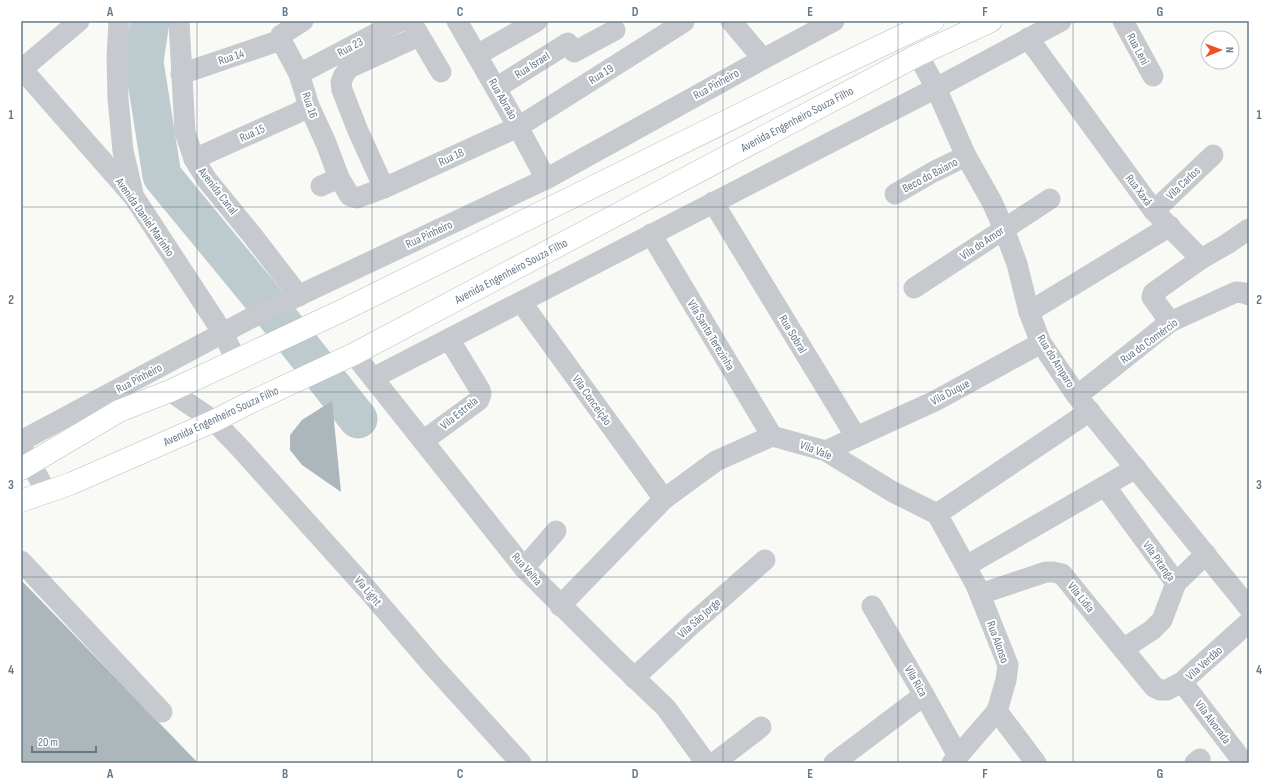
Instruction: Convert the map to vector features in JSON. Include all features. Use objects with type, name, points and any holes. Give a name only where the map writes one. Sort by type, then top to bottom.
[{"type":"main road","points":[[24,459],[119,412],[170,391],[337,313],[824,73],[933,21]]},
{"type":"main road","name":"Avenida Engenheiro Souza Filho","points":[[21,501],[70,484],[214,421],[268,394],[366,363],[918,55],[991,21]]},
{"type":"street","points":[[22,69],[79,21]]},
{"type":"street","points":[[119,21],[117,57],[123,151],[134,197]]},
{"type":"street","name":"Rua 14","points":[[182,74],[282,37],[301,21]]},
{"type":"street","name":"Rua 23","points":[[299,74],[400,21]]},
{"type":"street","points":[[477,55],[538,21]]},
{"type":"street","points":[[731,21],[763,58]]},
{"type":"street","name":"Rua Pinheiro","points":[[21,441],[249,319],[546,179],[763,58],[834,21]]},
{"type":"street","points":[[366,363],[449,339],[712,202],[936,88],[1061,21]]},
{"type":"street","name":"Rua Leni","points":[[1123,21],[1153,76]]},
{"type":"street","name":"Avenida Canal","points":[[181,22],[185,132],[194,159],[206,180],[252,234],[290,300]]},
{"type":"street","name":"Rua 19","points":[[518,126],[684,22]]},
{"type":"street","name":"Rua Abraão","points":[[466,24],[477,55],[518,126],[546,179]]},
{"type":"street","points":[[612,26],[630,56]]},
{"type":"street","name":"Rua Israel","points":[[496,88],[612,26]]},
{"type":"street","points":[[415,28],[441,72]]},
{"type":"street","name":"Rua 23","points":[[358,131],[342,90],[341,82],[344,75],[349,68],[415,28]]},
{"type":"street","name":"Rua 16","points":[[282,37],[299,74],[309,106],[326,143],[330,182],[350,196],[357,198]]},
{"type":"street","name":"Rua Xaxá","points":[[1028,38],[1154,211],[1201,259]]},
{"type":"street","name":"Rua do Amparo","points":[[918,55],[936,88],[966,156],[992,202],[1004,229],[1017,264],[1029,312],[1041,343],[1083,403],[1249,608]]},
{"type":"street","name":"Avenida Daniel Marinho","points":[[22,69],[134,197],[240,359]]},
{"type":"street","name":"Rua 15","points":[[194,159],[297,113],[309,106]]},
{"type":"street","name":"Rua 18","points":[[357,198],[384,188],[518,126]]},
{"type":"street","points":[[326,143],[358,131],[384,188]]},
{"type":"street","name":"Vila Carlos","points":[[1154,211],[1213,155]]},
{"type":"street","name":"Beco do Baiano","points":[[895,194],[933,172],[966,156]]},
{"type":"street","name":"Vila do Amor","points":[[914,288],[1050,199]]},
{"type":"street","name":"Rua Sobral","points":[[712,202],[856,437]]},
{"type":"street","points":[[1029,312],[1170,226]]},
{"type":"street","points":[[1170,322],[1152,297],[1153,293],[1201,259],[1249,229]]},
{"type":"street","name":"Vila Santa Terezinha","points":[[651,234],[772,436]]},
{"type":"street","name":"Rua do Comércio","points":[[1083,403],[1170,322],[1236,292],[1249,295]]},
{"type":"street","name":"Vila Conceição","points":[[521,302],[664,499]]},
{"type":"street","name":"Vila Estrela","points":[[423,441],[479,400],[481,394],[449,339]]},
{"type":"street","name":"Vila Duque","points":[[856,437],[935,401],[1041,343]]},
{"type":"street","name":"Rua Velha","points":[[366,363],[423,441],[524,568],[560,606],[666,708],[706,763]]},
{"type":"street","name":"Via Light","points":[[170,391],[214,421],[240,448],[361,582],[432,666],[521,763]]},
{"type":"street","points":[[937,514],[1083,403]]},
{"type":"street","points":[[560,606],[664,499],[716,462],[772,436]]},
{"type":"street","name":"Vila Vale","points":[[772,436],[826,451],[893,492],[937,514]]},
{"type":"street","points":[[826,451],[856,437]]},
{"type":"street","points":[[24,459],[46,493]]},
{"type":"street","points":[[966,566],[1136,468]]},
{"type":"street","name":"Vila Pitanga","points":[[1105,486],[1176,583],[1162,620],[1123,649]]},
{"type":"street","name":"Rua Alonso","points":[[937,514],[980,594],[1008,665],[1006,680],[997,711],[955,760]]},
{"type":"street","points":[[524,568],[556,531]]},
{"type":"street","points":[[1176,583],[1206,554]]},
{"type":"street","name":"Vila São Jorge","points":[[634,678],[692,624],[765,560]]},
{"type":"street","points":[[21,561],[162,712]]},
{"type":"street","name":"Vila Lidia","points":[[980,594],[1046,572],[1062,574],[1154,687]]},
{"type":"street","name":"Vila Rica","points":[[872,606],[924,695],[955,760]]},
{"type":"street","name":"Vila Verdão","points":[[1154,687],[1160,690],[1167,690],[1182,682],[1249,622]]},
{"type":"street","name":"Vila Alvorada","points":[[1182,682],[1246,763]]},
{"type":"street","points":[[834,763],[924,695]]},
{"type":"street","points":[[997,711],[1036,763]]},
{"type":"street","points":[[714,763],[761,728]]},
{"type":"building","points":[[332,401],[341,492],[302,465],[290,450],[290,435],[302,420]]},
{"type":"building","points":[[21,580],[198,763],[21,763]]},
{"type":"waterway","points":[[150,21],[144,62],[162,176],[256,290],[358,419]]}]
